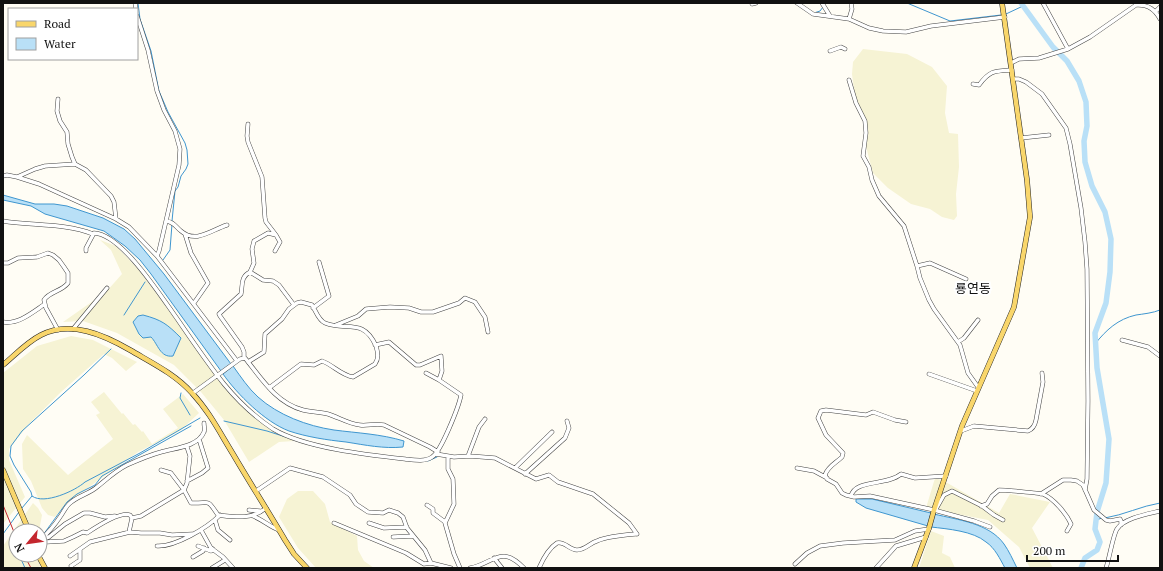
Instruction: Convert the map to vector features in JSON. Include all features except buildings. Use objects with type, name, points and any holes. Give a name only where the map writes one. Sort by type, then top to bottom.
[{"type":"main road","points":[[914,568],[977,389],[1014,306],[1029,226],[1029,203],[1002,3]]},
{"type":"main road","points":[[3,365],[18,351],[38,336],[58,330],[73,329],[85,330],[97,334],[122,345],[164,369],[193,394],[210,416],[294,554],[307,568]]},
{"type":"main road","points":[[3,470],[25,523]]},
{"type":"street","points":[[796,3],[812,14],[849,19],[874,30],[895,32],[906,32],[931,26],[1004,15]]},
{"type":"street","points":[[822,3],[830,16]]},
{"type":"street","points":[[849,19],[852,9],[851,3]]},
{"type":"street","points":[[1043,3],[1067,49]]},
{"type":"street","points":[[1011,63],[1019,60],[1039,58],[1067,49],[1090,37],[1137,4],[1144,5],[1156,11],[1160,19]]},
{"type":"street","points":[[1156,11],[1160,7]]},
{"type":"street","points":[[138,19],[148,50],[157,91],[164,110],[175,131],[180,149],[179,165],[157,256]]},
{"type":"street","points":[[830,51],[841,47],[845,49]]},
{"type":"street","points":[[973,84],[979,85],[986,76],[995,71],[1012,70]]},
{"type":"street","points":[[1013,79],[1019,79],[1026,82],[1042,94],[1066,128],[1070,144],[1083,222],[1087,269],[1088,401],[1087,479],[1085,490]]},
{"type":"street","points":[[849,80],[866,128],[863,156],[869,167],[870,175],[879,196],[904,226],[920,278],[934,309],[960,345],[968,374],[977,389]]},
{"type":"street","points":[[58,99],[56,105],[58,116],[67,132],[69,151],[75,164]]},
{"type":"street","points":[[248,124],[248,142],[262,177],[266,222],[280,242],[274,251]]},
{"type":"street","points":[[1021,138],[1049,135]]},
{"type":"street","points":[[17,177],[45,166],[75,164],[86,170],[111,196],[114,202],[116,219]]},
{"type":"street","points":[[3,176],[7,175],[17,177],[39,184],[116,219],[134,230],[157,256],[237,361]]},
{"type":"street","points":[[3,221],[20,224],[79,229],[93,234],[101,234],[109,239],[127,254],[145,274],[219,375],[247,409],[285,435],[326,447],[383,457],[420,460],[429,459],[437,453],[457,409],[461,395],[426,373]]},
{"type":"street","points":[[166,221],[175,224],[185,234],[197,237],[227,225]]},
{"type":"street","points":[[86,252],[86,248],[93,234]]},
{"type":"street","points":[[185,234],[191,253],[208,283],[194,304]]},
{"type":"street","points":[[276,235],[268,234],[254,241],[252,249],[254,263],[250,272],[242,279],[241,293],[239,297],[219,315],[242,347],[244,357],[269,388],[286,402],[299,409],[326,414],[360,425],[384,425],[430,447],[437,453],[454,457],[468,456],[495,458],[536,479],[549,475],[558,482],[589,492],[629,523],[637,534],[605,538],[593,542],[584,548],[576,550],[557,542],[552,546],[539,568]]},
{"type":"street","points":[[3,263],[8,263],[18,258],[37,257],[48,253],[59,260],[68,273],[68,284],[63,289],[48,295],[44,300],[58,330]]},
{"type":"street","points":[[314,308],[329,296],[319,262]]},
{"type":"street","points":[[917,266],[930,263],[966,279]]},
{"type":"street","points":[[250,272],[264,280],[273,281],[279,285],[294,305]]},
{"type":"street","points":[[73,329],[107,288]]},
{"type":"street","points":[[335,326],[358,316],[366,309],[390,307],[409,308],[421,312],[433,312],[459,303],[465,298],[475,302],[485,317],[488,332]]},
{"type":"street","points":[[248,362],[264,352],[265,334],[282,319],[289,309],[302,302],[312,305],[320,320],[327,324],[361,328],[367,333],[375,345],[378,354],[375,364],[352,377],[338,372],[331,365],[322,361],[314,365],[300,364],[269,388]]},
{"type":"street","points":[[3,322],[10,323],[21,319],[45,304]]},
{"type":"street","points":[[958,342],[964,338],[978,320]]},
{"type":"street","points":[[1122,340],[1148,347],[1160,356]]},
{"type":"street","points":[[375,345],[389,342],[416,365],[420,365],[441,356],[442,371],[439,380]]},
{"type":"street","points":[[193,394],[244,357]]},
{"type":"street","points":[[961,431],[974,426],[1028,431],[1031,429],[1035,425],[1036,420],[1043,382],[1042,373]]},
{"type":"street","points":[[930,374],[977,389]]},
{"type":"street","points":[[827,479],[827,472],[831,466],[840,459],[843,453],[823,431],[818,418],[821,411],[826,410],[866,415],[873,412],[895,420],[906,422]]},
{"type":"street","points":[[468,456],[479,427],[485,419]]},
{"type":"street","points":[[525,474],[566,438],[569,428],[567,421]]},
{"type":"street","points":[[48,531],[72,501],[97,487],[113,473],[127,465],[162,452],[187,447],[199,439],[204,432],[204,423]]},
{"type":"street","points":[[515,468],[552,432]]},
{"type":"street","points":[[187,481],[202,474],[208,468],[199,439]]},
{"type":"street","points":[[132,518],[146,513],[184,490],[187,481],[190,456],[187,447]]},
{"type":"street","points":[[445,522],[454,504],[453,476],[448,469],[448,456]]},
{"type":"street","points":[[256,491],[274,480],[286,469],[292,468],[323,477],[350,495],[356,504],[368,512],[383,513],[388,510],[398,513],[403,517],[413,536],[425,550],[432,563]]},
{"type":"street","points":[[797,468],[814,471],[836,484],[844,494],[854,498],[870,496],[934,510],[990,527]]},
{"type":"street","points":[[161,470],[171,473],[184,490],[191,503],[208,502],[220,516],[253,516],[262,512],[266,508]]},
{"type":"street","points":[[851,496],[853,491],[860,486],[897,478],[901,474],[916,478],[946,476]]},
{"type":"street","points":[[1042,494],[1066,480],[1080,482],[1094,510],[1106,520],[1110,521],[1120,519],[1121,525]]},
{"type":"street","points":[[981,506],[987,504],[992,496],[999,490],[1042,494],[1051,500],[1066,515],[1071,524],[1067,532]]},
{"type":"street","points":[[934,510],[944,495],[952,491],[981,506],[1003,520]]},
{"type":"street","points":[[427,505],[433,508],[433,513],[445,522],[454,554],[460,568]]},
{"type":"street","points":[[250,510],[262,512]]},
{"type":"street","points":[[1106,568],[1116,532],[1121,525],[1134,518],[1160,511]]},
{"type":"street","points":[[48,537],[65,524],[84,513],[105,517],[127,514],[132,518]]},
{"type":"street","points":[[48,541],[57,542],[70,539],[83,532],[87,533],[102,523],[118,516]]},
{"type":"street","points":[[156,546],[176,542],[201,530],[220,516]]},
{"type":"street","points":[[253,516],[279,530]]},
{"type":"street","points":[[129,532],[132,518]]},
{"type":"street","points":[[215,520],[218,530],[230,540]]},
{"type":"street","points":[[334,523],[406,553],[424,564],[432,563],[451,568]]},
{"type":"street","points":[[369,523],[384,528],[407,526]]},
{"type":"street","points":[[795,564],[807,553],[820,546],[896,540],[914,531],[929,528]]},
{"type":"street","points":[[201,530],[213,548],[233,568]]},
{"type":"street","points":[[70,556],[90,542],[129,532],[172,535],[193,534]]},
{"type":"street","points":[[394,537],[413,536]]},
{"type":"street","points":[[876,568],[896,546],[926,537]]},
{"type":"street","points":[[896,540],[896,546]]},
{"type":"street","points":[[198,546],[211,551],[213,548]]},
{"type":"street","points":[[194,556],[203,551],[204,548]]},
{"type":"street","points":[[71,566],[80,560],[80,550]]},
{"type":"street","points":[[470,568],[502,556],[511,557],[517,560],[524,568]]},
{"type":"street","points":[[494,558],[502,568]]},
{"type":"street","points":[[212,568],[225,560]]},
{"type":"shaded area","points":[[863,49],[907,54],[932,67],[947,86],[945,113],[949,133],[958,134],[959,167],[956,194],[957,216],[954,220],[942,217],[930,209],[911,204],[888,188],[873,173],[865,143],[867,128],[855,97],[852,74],[853,62]]},
{"type":"shaded area","points":[[100,240],[116,246],[140,271],[202,356],[248,410],[265,426],[294,441],[279,442],[249,462],[224,420],[201,392],[174,365],[117,333],[83,321],[63,322],[106,292],[122,274],[111,250]]},
{"type":"shaded area","points":[[71,336],[93,340],[137,362],[126,371],[112,358],[104,354],[61,392],[28,425],[9,449],[9,460],[25,497],[3,524],[3,373],[37,346]]},
{"type":"shaded area","points":[[104,392],[133,425],[135,424],[142,432],[143,431],[152,444],[178,428],[163,409],[183,394],[199,413],[180,431],[138,452],[82,492],[66,504],[55,517],[48,515],[42,508],[31,481],[23,469],[22,444],[27,435],[68,475],[113,439],[96,415],[100,413],[91,402]]},
{"type":"shaded area","points":[[935,478],[944,481],[999,513],[1010,494],[1050,502],[1032,528],[1053,568],[1030,568],[1019,547],[988,520],[926,508]]},
{"type":"shaded area","points":[[298,491],[313,491],[325,504],[330,522],[357,536],[358,550],[364,561],[374,568],[316,568],[298,548],[279,517],[287,499]]},
{"type":"shaded area","points":[[33,503],[42,515],[40,523],[19,523]]},
{"type":"shaded area","points":[[931,531],[944,536],[942,553],[950,557],[955,568],[919,568]]},
{"type":"shaded area","points":[[8,539],[8,563],[39,563],[39,568],[3,568],[3,546]]},
{"type":"water","points":[[3,195],[35,204],[67,206],[103,218],[124,229],[135,239],[164,274],[231,364],[221,371],[151,274],[140,260],[125,246],[104,231],[45,214],[31,206],[3,200]]},
{"type":"water","points":[[143,315],[164,323],[181,338],[173,356],[162,353],[151,337],[143,338],[139,334],[133,322],[138,316]]},
{"type":"water","points":[[233,366],[258,397],[293,419],[314,426],[334,430],[378,435],[404,441],[403,447],[382,447],[310,437],[280,427],[252,407],[229,382],[223,374]]},
{"type":"water","points":[[856,499],[872,499],[931,513],[928,526],[866,508],[856,502]]},
{"type":"water","points":[[934,514],[972,523],[990,531],[1004,544],[1017,568],[1005,568],[992,547],[981,538],[960,531],[931,527]]},
{"type":"waterway","points":[[138,3],[140,19],[151,51],[159,91],[187,150],[188,164],[175,191],[172,221]]},
{"type":"waterway","points":[[907,3],[950,21],[1001,15]]},
{"type":"waterway","points":[[1021,3],[1053,47],[1067,61],[1079,81],[1086,102],[1087,126],[1084,141],[1085,162],[1092,186],[1105,212],[1111,239],[1110,272],[1106,303],[1095,333],[1097,368],[1109,439],[1106,483],[1097,512],[1095,529],[1100,542],[1097,550],[1085,558],[1081,568]]},
{"type":"waterway","points":[[1006,14],[1023,6]]},
{"type":"waterway","points":[[814,13],[820,11],[823,7]]},
{"type":"waterway","points":[[163,260],[170,250],[172,224]]},
{"type":"waterway","points":[[124,315],[145,282]]},
{"type":"waterway","points":[[1095,344],[1118,322],[1136,315],[1160,310]]},
{"type":"waterway","points":[[32,496],[10,456],[11,446],[22,431],[111,349]]},
{"type":"waterway","points":[[181,393],[180,398],[190,415]]},
{"type":"waterway","points":[[22,508],[32,496],[44,499],[67,493],[200,418]]},
{"type":"waterway","points":[[224,421],[267,431],[314,446]]},
{"type":"waterway","points":[[48,528],[67,502],[77,494],[95,485],[102,476],[191,426]]},
{"type":"waterway","points":[[428,461],[437,457]]},
{"type":"waterway","points":[[1105,518],[1160,503]]},
{"type":"waterway","points":[[3,534],[19,512]]},
{"type":"waterway","points":[[1096,520],[1102,518]]},
{"type":"waterway","points":[[23,563],[25,568]]},
{"type":"railway","points":[[3,505],[10,523]]},
{"type":"railway","points":[[28,563],[31,568]]},
{"type":"district","name":"룡연동","points":[[973,288]]}]
